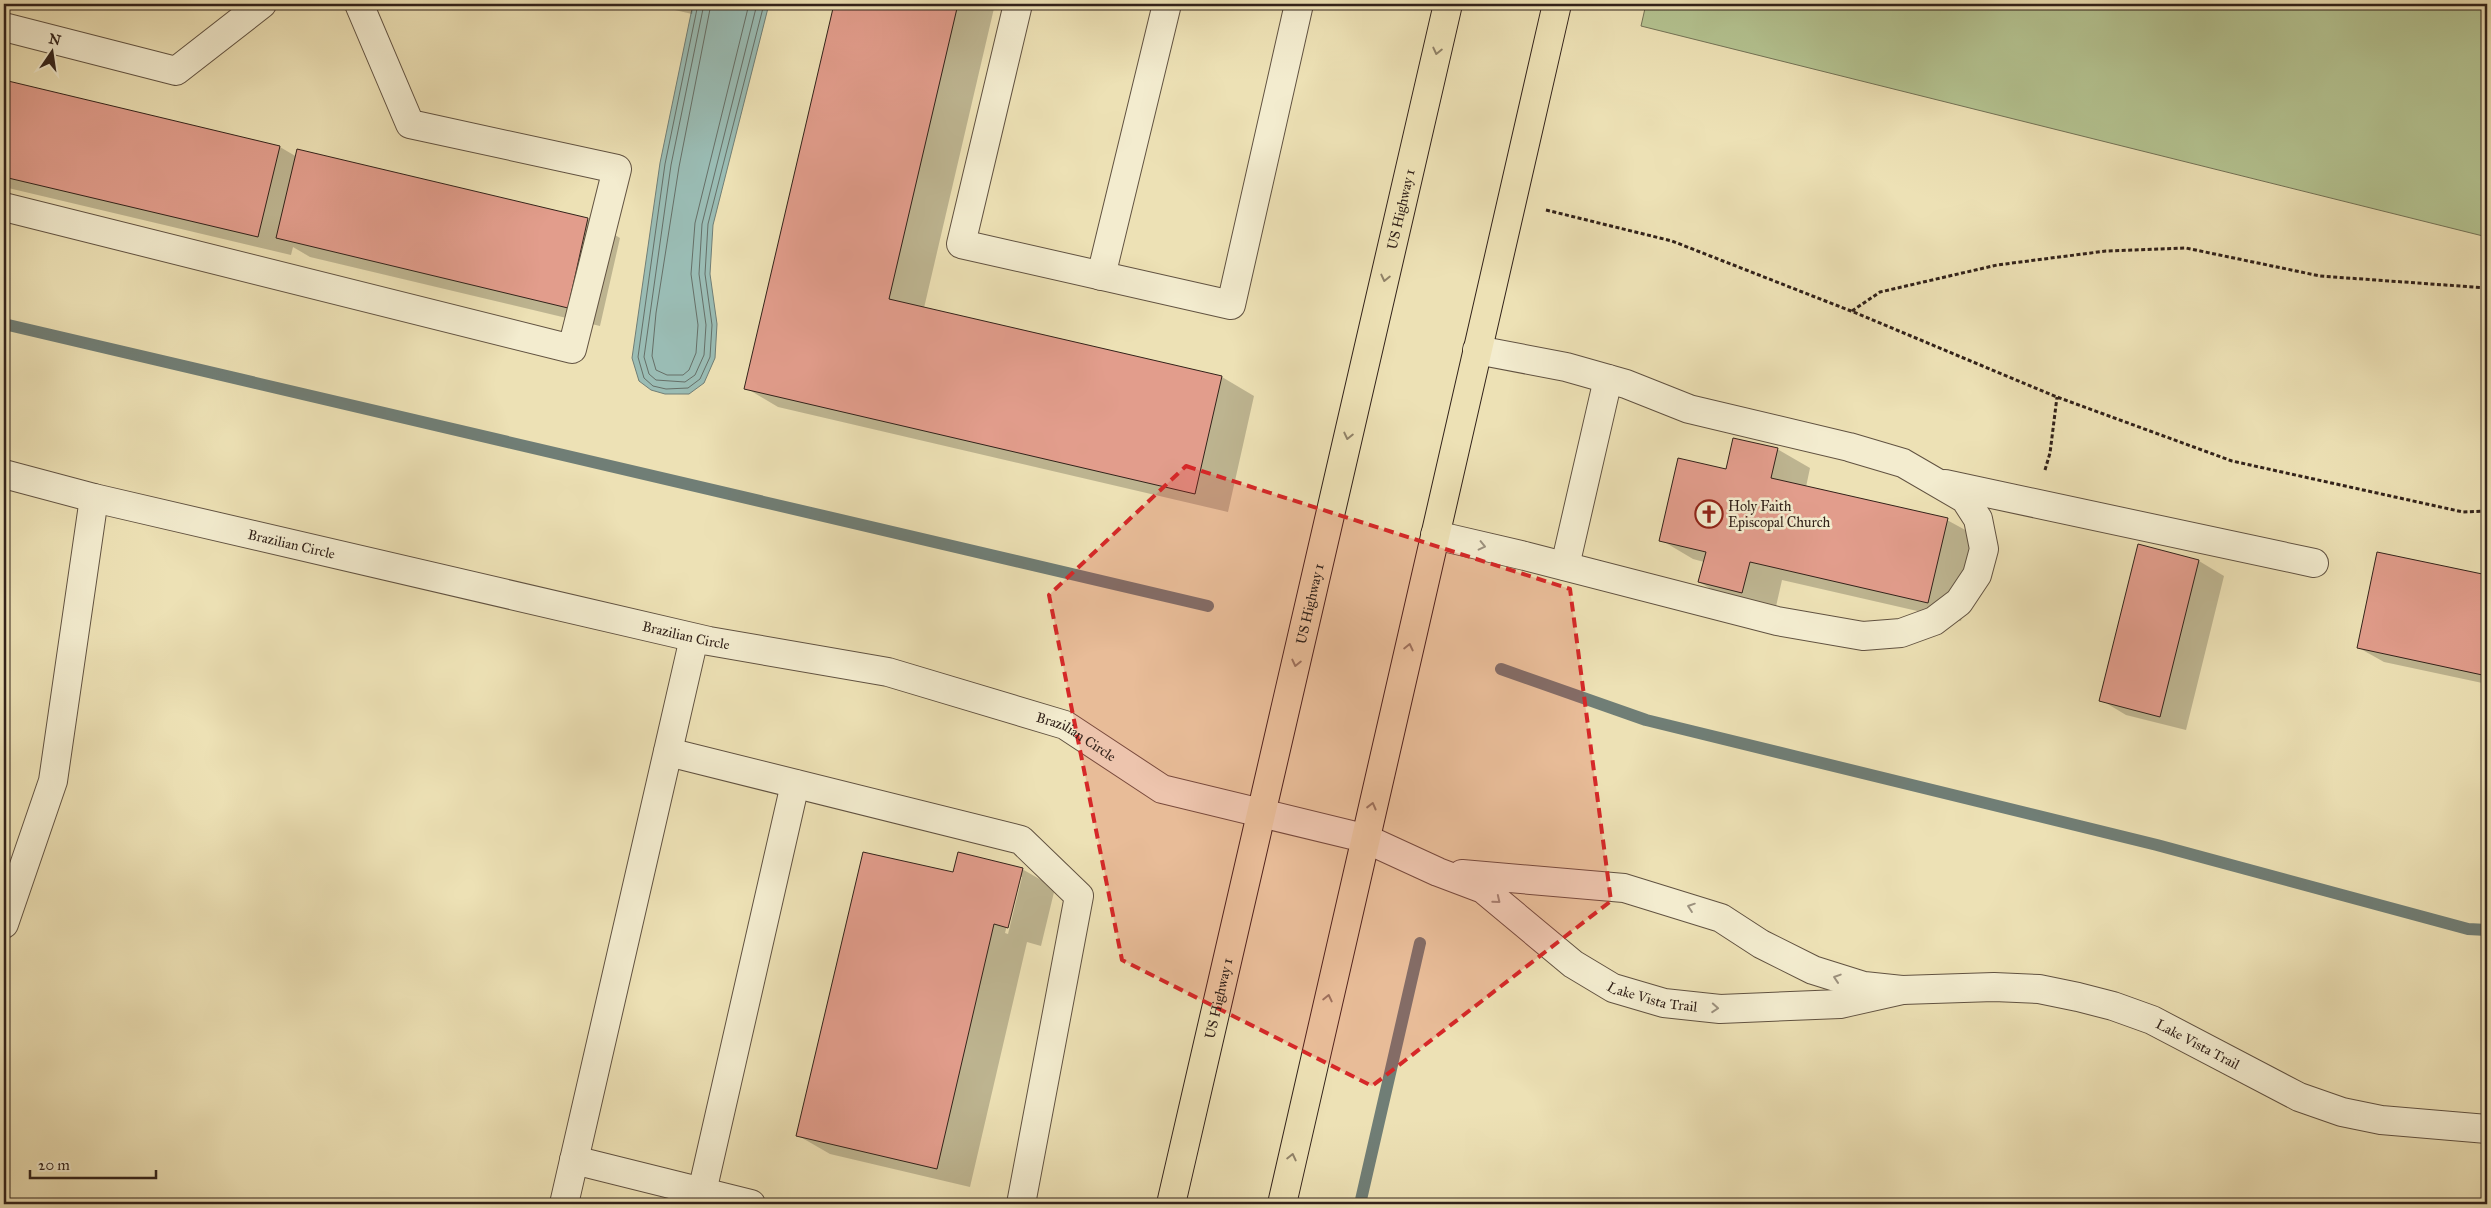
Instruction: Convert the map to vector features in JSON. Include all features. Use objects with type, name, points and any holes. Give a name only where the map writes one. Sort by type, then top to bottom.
[{"type":"main road","name":"US Highway 1","points":[[1171,1204],[1448,4]]},
{"type":"main road","points":[[1282,1204],[1364,838],[1558,4]]},
{"type":"street","points":[[4,27],[176,71],[262,4]]},
{"type":"street","points":[[4,207],[572,349],[618,170],[410,124],[359,4]]},
{"type":"street","points":[[1018,4],[961,244],[1231,305],[1299,4]]},
{"type":"street","points":[[1101,276],[1167,4]]},
{"type":"street","points":[[1435,535],[1565,566],[1776,621],[1862,636],[1900,633],[1934,621],[1959,602],[1977,575],[1984,549],[1978,519],[1965,499],[1902,462],[1689,409],[1608,379],[1566,367],[1477,350]]},
{"type":"street","points":[[1565,566],[1608,379]]},
{"type":"street","name":"Brazilian Circle","points":[[4,474],[94,498],[694,638],[888,672],[1065,724],[1162,789],[1262,814]]},
{"type":"street","points":[[1938,482],[2314,563]]},
{"type":"street","points":[[4,924],[53,781],[94,498]]},
{"type":"street","points":[[564,1204],[694,638]]},
{"type":"street","points":[[668,752],[1021,840],[1079,896],[1021,1204]]},
{"type":"street","points":[[702,1192],[795,784]]},
{"type":"street","name":"Lake Vista Trail","points":[[1262,814],[1364,838],[1438,872],[1483,889],[1573,964],[1613,988],[1664,1004],[1720,1009],[1840,1004],[1902,990]]},
{"type":"street","name":"Lake Vista Trail","points":[[1438,872],[1624,888],[1722,918],[1761,944],[1813,970],[1864,986],[1902,990],[2030,989],[2078,997],[2113,1006],[2152,1020],[2299,1097],[2342,1112],[2381,1120],[2487,1128]]},
{"type":"street","points":[[574,1160],[751,1204]]},
{"type":"path","points":[[1512,201],[1672,241],[1851,311],[2057,397],[2232,461],[2463,512],[2487,511]]},
{"type":"path","points":[[1851,311],[1880,292],[1997,265],[2106,251],[2168,248],[2186,248],[2320,276],[2487,288]]},
{"type":"path","points":[[2035,502],[2050,453],[2057,397]]},
{"type":"highlighted area","points":[[1186,466],[1570,589],[1611,901],[1372,1086],[1122,960],[1049,595]]},
{"type":"green space","points":[[1646,4],[2487,4],[2487,237],[1641,26]]},
{"type":"water","points":[[693,4],[769,4],[713,225],[710,274],[717,324],[715,358],[704,383],[689,394],[665,394],[651,390],[639,381],[632,358],[660,163]]},
{"type":"building","points":[[834,4],[958,4],[889,299],[1222,376],[1195,494],[744,389]]},
{"type":"building","points":[[4,80],[280,146],[258,237],[4,177]]},
{"type":"building","points":[[297,149],[588,218],[568,308],[276,238]]},
{"type":"building","points":[[1733,438],[1778,448],[1771,478],[1948,518],[1928,603],[1750,562],[1742,593],[1698,582],[1706,552],[1659,541],[1678,458],[1726,469]]},
{"type":"building","points":[[2138,544],[2199,560],[2160,717],[2099,701]]},
{"type":"building","points":[[2377,552],[2487,575],[2487,676],[2357,648]]},
{"type":"building","points":[[863,852],[953,872],[958,852],[1023,868],[1008,928],[994,924],[937,1169],[796,1136]]},
{"type":"waterway","points":[[4,324],[1208,606]]},
{"type":"waterway","points":[[1501,669],[1646,720],[2157,845],[2468,929],[2487,930]]},
{"type":"waterway","points":[[1360,1204],[1420,943]]},
{"type":"place","name":"Holy Faith Episcopal Church","points":[[1709,514]]}]
